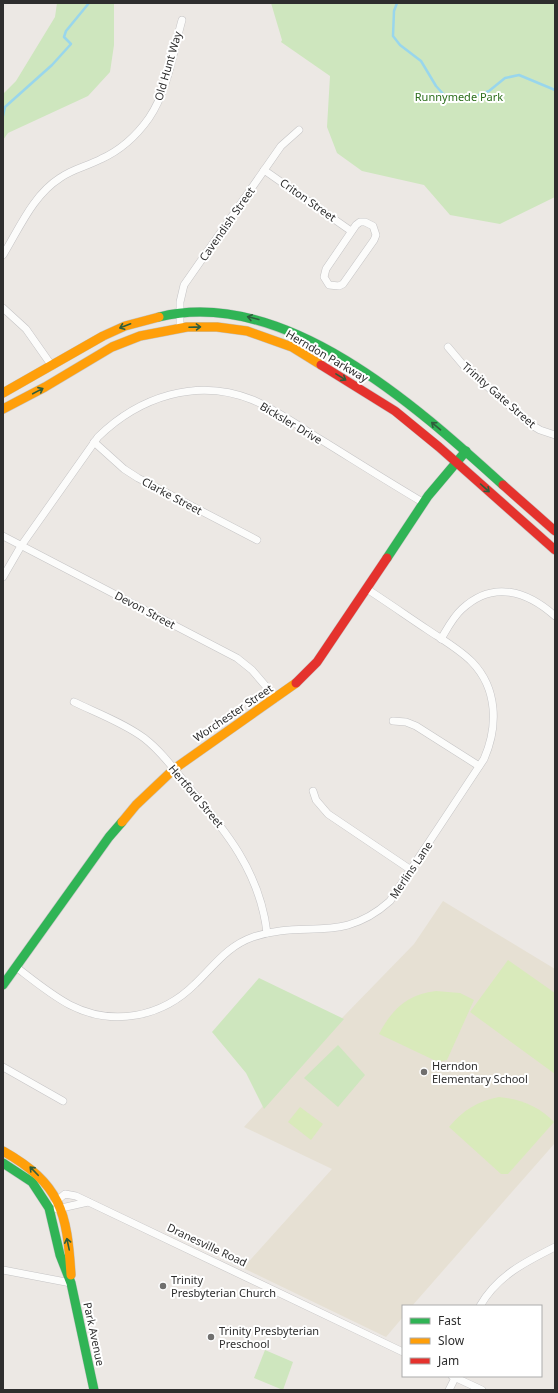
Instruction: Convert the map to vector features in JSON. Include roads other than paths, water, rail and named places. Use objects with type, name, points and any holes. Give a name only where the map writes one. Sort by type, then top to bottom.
[{"type":"main road","name":"Herndon Parkway","points":[[3,393],[107,333],[149,318],[180,313],[209,312],[240,315],[268,322],[303,336],[400,397],[466,452],[555,531]]},
{"type":"main road","name":"Herndon Parkway","points":[[3,409],[45,388],[112,347],[140,336],[180,328],[201,327],[232,329],[262,336],[292,347],[382,402],[456,462],[555,550]]},
{"type":"main road","name":"Worchester Street","points":[[3,985],[109,837],[136,805],[174,769],[276,698],[304,676],[317,662],[424,503],[456,462],[466,452]]},
{"type":"main road","points":[[3,1151],[29,1166],[53,1190],[58,1199]]},
{"type":"main road","points":[[3,1163],[32,1182],[50,1208]]},
{"type":"main road","name":"Park Avenue","points":[[58,1199],[62,1209],[70,1251],[71,1283]]},
{"type":"main road","name":"Park Avenue","points":[[50,1208],[60,1255],[71,1283],[94,1390]]},
{"type":"street","name":"Old Hunt Way","points":[[3,256],[32,207],[48,187],[72,171],[103,159],[117,150],[140,130],[150,117],[163,89],[182,20]]},
{"type":"street","name":"Cavendish Street","points":[[180,328],[180,297],[184,285],[281,146],[298,130]]},
{"type":"street","name":"Criton Street","points":[[264,170],[351,231]]},
{"type":"street","points":[[365,222],[373,226],[376,235],[343,284],[334,286],[326,281],[324,272],[351,231],[356,224],[365,222]]},
{"type":"street","points":[[3,308],[26,329],[52,366]]},
{"type":"street","name":"Trinity Gate Street","points":[[448,347],[464,366],[530,424],[540,430],[555,435]]},
{"type":"street","name":"Bicksler Drive","points":[[3,578],[21,546],[94,442],[122,416],[153,399],[170,394],[197,391],[233,394],[268,407],[424,503]]},
{"type":"street","name":"Clarke Street","points":[[94,442],[124,469],[138,478],[257,540]]},
{"type":"street","name":"Devon Street","points":[[3,536],[237,658],[252,670],[276,698]]},
{"type":"street","name":"Merlins Lane","points":[[16,967],[60,999],[85,1011],[109,1017],[135,1016],[155,1011],[185,994],[229,949],[240,942],[267,933],[334,928],[357,922],[369,917],[390,901],[479,766],[489,746],[494,716],[491,697],[481,674],[473,664],[441,639],[367,589]]},
{"type":"street","points":[[441,639],[461,610],[474,600],[489,593],[512,592],[524,595],[534,600],[555,616]]},
{"type":"street","name":"Hertford Street","points":[[74,702],[143,737],[154,746],[174,769],[232,841],[255,884],[261,901],[267,933]]},
{"type":"street","points":[[393,721],[406,722],[416,726],[479,766]]},
{"type":"street","points":[[313,791],[318,804],[328,814],[411,870]]},
{"type":"street","points":[[3,1066],[63,1101]]},
{"type":"street","name":"Dranesville Road","points":[[58,1199],[65,1194],[76,1196],[402,1352]]},
{"type":"street","points":[[50,1208],[58,1199]]},
{"type":"street","points":[[50,1208],[62,1209],[88,1202]]},
{"type":"street","points":[[481,1305],[494,1286],[504,1276],[516,1267],[555,1246]]},
{"type":"street","points":[[3,1270],[71,1283]]},
{"type":"street","points":[[449,1390],[454,1377],[482,1390]]},
{"type":"waterway","points":[[3,116],[5,107],[52,65],[71,44],[64,37],[66,31],[89,3]]},
{"type":"waterway","points":[[397,3],[394,11],[393,36],[400,45],[421,61],[436,86],[445,96],[464,101],[489,91],[505,78],[519,75],[555,90]]},
{"type":"place","name":"Herndon Elementary School","points":[[424,1072]]},
{"type":"place","name":"Trinity Presbyterian Church","points":[[163,1286]]},
{"type":"place","name":"Trinity Presbyterian Preschool","points":[[211,1337]]},
{"type":"park label","name":"Runnymede Park","points":[[459,97]]}]
